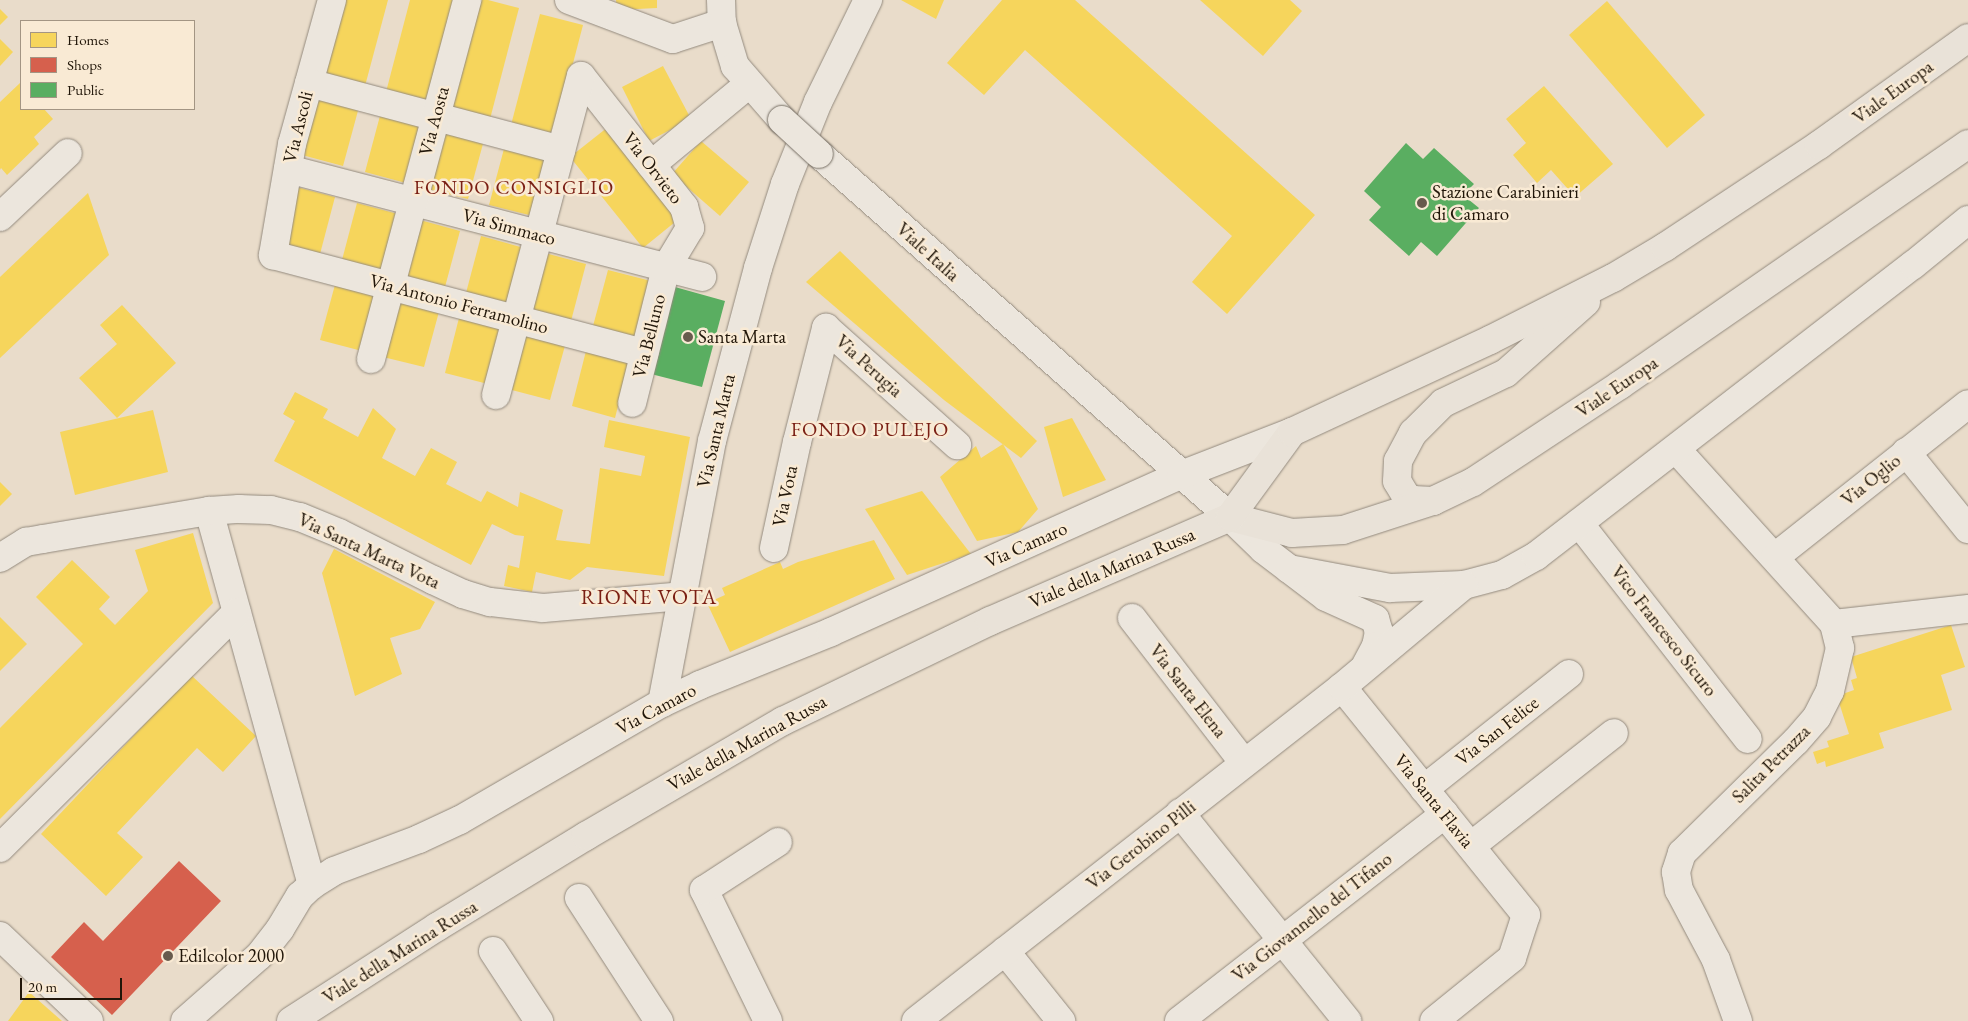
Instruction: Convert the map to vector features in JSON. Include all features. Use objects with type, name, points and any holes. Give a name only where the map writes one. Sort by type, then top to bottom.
[{"type":"main road","name":"Viale Europa","points":[[1292,432],[1490,340],[1613,278],[1665,247],[1819,145],[1968,38]]},
{"type":"main road","name":"Viale Europa","points":[[1230,517],[1292,533],[1343,530],[1433,501],[1473,482],[1527,448],[1968,144]]},
{"type":"main road","points":[[1433,501],[1413,500],[1406,496],[1397,481],[1398,461],[1413,433],[1444,403],[1506,372],[1613,278]]},
{"type":"main road","points":[[1230,517],[1292,432]]},
{"type":"main road","name":"Viale della Marina Russa","points":[[291,1021],[437,927],[578,841],[783,721],[990,621],[1230,517]]},
{"type":"street","name":"Via Ascoli","points":[[273,255],[288,169],[332,0]]},
{"type":"street","name":"Via Aosta","points":[[372,359],[467,0]]},
{"type":"street","points":[[569,0],[673,39],[721,12]]},
{"type":"street","name":"Via Santa Marta","points":[[662,703],[712,441],[758,268],[786,184],[818,102],[868,0]]},
{"type":"street","name":"Viale Italia","points":[[721,12],[735,66],[782,120],[818,154],[1230,517],[1263,549],[1326,597],[1375,619],[1379,632],[1376,646],[1365,668]]},
{"type":"street","name":"Via Orvieto","points":[[562,150],[581,76],[684,208],[690,228],[666,268]]},
{"type":"street","points":[[309,83],[562,150],[496,395]]},
{"type":"street","points":[[651,165],[749,84]]},
{"type":"street","points":[[0,217],[68,153]]},
{"type":"street","name":"Via Simmaco","points":[[288,169],[702,278]]},
{"type":"street","points":[[1289,569],[1390,588],[1464,585],[1502,575],[1536,556],[1905,272],[1968,220]]},
{"type":"street","name":"Via Antonio Ferramolino","points":[[273,255],[644,353]]},
{"type":"street","name":"Via Belluno","points":[[632,403],[666,268]]},
{"type":"street","name":"Via Perugia","points":[[826,328],[957,445]]},
{"type":"street","name":"Via Vota","points":[[774,548],[797,442],[826,328]]},
{"type":"street","name":"Via Oglio","points":[[1775,558],[1968,404]]},
{"type":"street","name":"Via Camaro","points":[[185,1021],[259,956],[280,929],[300,896],[312,885],[334,871],[418,839],[460,820],[662,703],[700,685],[831,632],[1181,475],[1292,432]]},
{"type":"street","name":"Salita Petrazza","points":[[1676,449],[1834,624],[1840,648],[1830,691],[1817,716],[1796,741],[1682,853],[1676,872],[1678,890],[1716,960],[1738,1021]]},
{"type":"street","points":[[1906,452],[1968,529]]},
{"type":"street","name":"Via Santa Marta Vota","points":[[0,558],[26,542],[239,508],[271,510],[300,517],[339,533],[448,587],[490,602],[543,608],[682,596]]},
{"type":"street","points":[[209,512],[312,885]]},
{"type":"street","name":"Vico Francesco Sicuro","points":[[1579,523],[1748,739]]},
{"type":"street","name":"Via Gerobino Pilli","points":[[916,1021],[1342,687],[1464,585]]},
{"type":"street","points":[[1834,624],[1968,609]]},
{"type":"street","points":[[0,848],[237,612]]},
{"type":"street","name":"Via Santa Elena","points":[[1132,618],[1244,763]]},
{"type":"street","name":"Via San Felice","points":[[1424,788],[1569,674]]},
{"type":"street","name":"Via Santa Flavia","points":[[1342,687],[1526,915],[1512,958],[1434,1021]]},
{"type":"street","points":[[1470,846],[1614,733]]},
{"type":"street","points":[[1180,813],[1346,1021]]},
{"type":"street","name":"Via Giovannello del Tifano","points":[[1179,1021],[1445,814]]},
{"type":"street","points":[[768,1021],[704,890],[778,842]]},
{"type":"street","points":[[579,898],[659,1021]]},
{"type":"street","points":[[0,936],[89,1021]]},
{"type":"street","points":[[493,951],[539,1021]]},
{"type":"street","points":[[1005,951],[1061,1021]]},
{"type":"building: Homes","points":[[343,0],[388,0],[365,86],[323,75]]},
{"type":"building: Homes","points":[[410,0],[455,0],[427,103],[386,92]]},
{"type":"building: Homes","points":[[478,0],[488,0],[519,8],[490,119],[449,108]]},
{"type":"building: Homes","points":[[616,0],[657,0],[657,8],[617,10]]},
{"type":"building: Homes","points":[[901,0],[944,0],[936,19]]},
{"type":"building: Homes","points":[[1002,0],[1075,0],[1315,215],[1227,314],[1192,282],[1232,236],[1025,50],[984,95],[947,63]]},
{"type":"building: Homes","points":[[1200,0],[1290,0],[1302,11],[1263,56]]},
{"type":"building: Homes","points":[[1607,1],[1705,115],[1667,148],[1569,35]]},
{"type":"building: Homes","points":[[0,9],[8,17],[0,25]]},
{"type":"building: Homes","points":[[540,14],[583,25],[554,136],[511,125]]},
{"type":"building: Homes","points":[[0,39],[13,52],[0,66]]},
{"type":"building: Homes","points":[[663,66],[691,119],[649,141],[622,87]]},
{"type":"building: Homes","points":[[20,83],[20,110],[45,110],[53,119],[34,137],[39,144],[7,175],[1,168],[0,170],[0,102]]},
{"type":"building: Homes","points":[[1544,86],[1613,164],[1575,197],[1551,170],[1537,183],[1513,155],[1526,143],[1506,119]]},
{"type":"building: Homes","points":[[317,96],[359,107],[343,166],[302,155]]},
{"type":"building: Homes","points":[[381,112],[422,123],[406,183],[365,172]]},
{"type":"building: Homes","points":[[608,127],[680,218],[643,248],[570,157]]},
{"type":"building: Homes","points":[[444,129],[484,140],[468,199],[428,189]]},
{"type":"building: Homes","points":[[701,141],[749,182],[720,216],[672,174]]},
{"type":"building: Homes","points":[[505,145],[548,157],[533,216],[489,205]]},
{"type":"building: Homes","points":[[293,186],[335,197],[320,254],[279,243]]},
{"type":"building: Homes","points":[[88,193],[109,255],[0,358],[0,277]]},
{"type":"building: Homes","points":[[357,203],[398,214],[383,271],[342,260]]},
{"type":"building: Homes","points":[[420,220],[460,231],[445,287],[405,276]]},
{"type":"building: Homes","points":[[481,236],[524,248],[509,304],[466,293]]},
{"type":"building: Homes","points":[[840,251],[1037,441],[1021,458],[944,400],[806,282]]},
{"type":"building: Homes","points":[[545,253],[586,264],[571,321],[529,309]]},
{"type":"building: Homes","points":[[608,270],[651,281],[636,338],[593,326]]},
{"type":"building: Homes","points":[[336,281],[377,292],[362,351],[320,340]]},
{"type":"building: Homes","points":[[399,298],[440,308],[424,367],[383,357]]},
{"type":"building: Homes","points":[[122,305],[176,363],[117,418],[79,378],[117,344],[100,325]]},
{"type":"building: Homes","points":[[460,314],[504,326],[488,384],[445,373]]},
{"type":"building: Homes","points":[[523,331],[566,342],[550,400],[508,389]]},
{"type":"building: Homes","points":[[587,347],[630,359],[615,418],[572,406]]},
{"type":"building: Homes","points":[[295,392],[328,409],[323,418],[358,437],[373,408],[396,429],[382,458],[415,476],[431,448],[457,462],[446,484],[481,502],[487,491],[518,507],[520,492],[563,510],[556,540],[590,544],[600,468],[641,476],[645,456],[604,447],[609,420],[690,437],[664,576],[587,567],[570,580],[536,572],[532,592],[504,586],[508,565],[519,568],[524,536],[515,535],[492,524],[471,565],[274,461],[295,421],[283,414]]},
{"type":"building: Homes","points":[[153,410],[168,472],[75,495],[60,432]]},
{"type":"building: Homes","points":[[1072,418],[1106,480],[1063,497],[1044,427]]},
{"type":"building: Homes","points":[[1003,444],[1038,509],[1018,532],[977,541],[940,477],[976,446],[981,458]]},
{"type":"building: Homes","points":[[0,482],[12,494],[0,506]]},
{"type":"building: Homes","points":[[922,491],[971,554],[907,575],[865,509]]},
{"type":"building: Homes","points":[[193,533],[213,603],[0,819],[0,728],[83,644],[36,597],[72,560],[110,597],[99,609],[115,625],[148,591],[135,550]]},
{"type":"building: Homes","points":[[874,540],[895,579],[730,652],[707,603],[725,595],[722,588],[780,562],[783,569],[798,562]]},
{"type":"building: Homes","points":[[334,549],[435,602],[420,629],[390,638],[402,674],[355,696],[322,573]]},
{"type":"building: Homes","points":[[0,617],[27,644],[0,671]]},
{"type":"building: Homes","points":[[1951,625],[1965,667],[1941,675],[1952,710],[1879,733],[1884,748],[1826,767],[1825,761],[1817,764],[1813,752],[1829,747],[1827,741],[1849,734],[1837,696],[1854,690],[1851,680],[1857,678],[1851,657]]},
{"type":"building: Homes","points":[[191,675],[256,736],[223,772],[197,748],[117,833],[143,857],[106,896],[41,834]]},
{"type":"building: Homes","points":[[29,992],[62,1021],[8,1021]]},
{"type":"building: Shops","points":[[179,861],[221,901],[112,1015],[51,957],[84,922],[103,941]]},
{"type":"building: Public","points":[[1406,143],[1423,159],[1434,148],[1474,184],[1463,195],[1479,208],[1437,256],[1421,242],[1409,256],[1369,220],[1381,207],[1364,191]]},
{"type":"building: Public","name":"Santa Marta","points":[[675,287],[725,301],[702,387],[651,374]]},
{"type":"place","name":"Stazione Carabinieri di Camaro","points":[[1422,203]]},
{"type":"place","name":"Santa Marta","points":[[688,337]]},
{"type":"place","name":"Edilcolor 2000","points":[[168,956]]},
{"type":"district","name":"FONDO CONSIGLIO","points":[[514,187]]},
{"type":"district","name":"FONDO PULEJO","points":[[870,429]]},
{"type":"district","name":"RIONE VOTA","points":[[649,597]]}]
